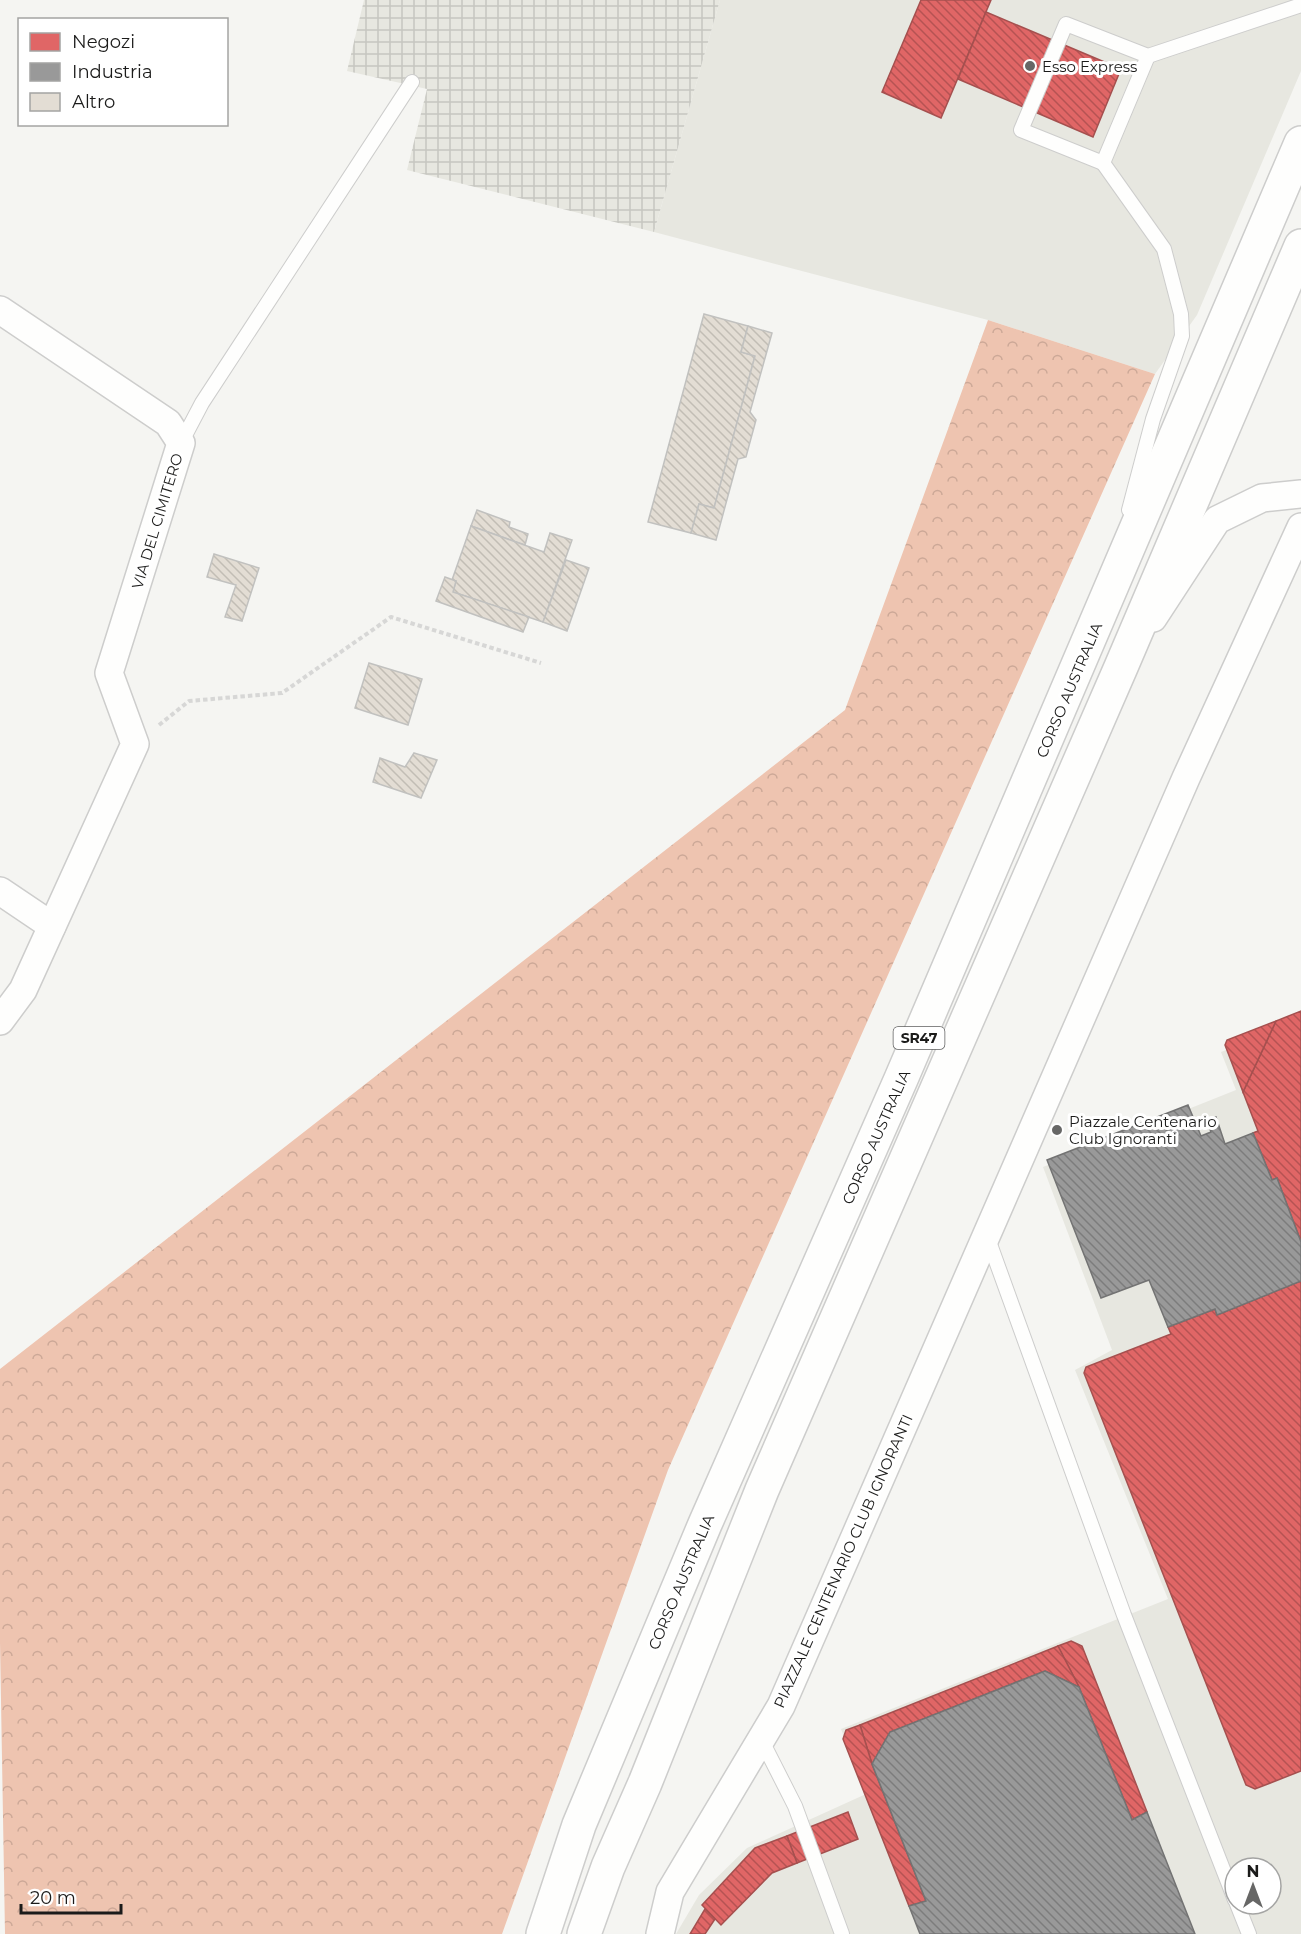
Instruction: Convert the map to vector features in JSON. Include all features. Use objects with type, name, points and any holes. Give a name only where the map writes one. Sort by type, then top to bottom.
[{"type":"highway","name":"CORSO AUSTRALIA","points":[[543,1932],[579,1825],[678,1588],[1103,610],[1301,143]]},
{"type":"highway","name":"SR47","points":[[584,1934],[608,1867],[645,1783],[762,1490],[1121,667],[1301,246]]},
{"type":"street","name":"VIA DEL CIMITERO","points":[[0,310],[168,423],[181,443],[109,673],[135,744]]},
{"type":"street","points":[[1121,667],[1217,520],[1262,498],[1301,494]]},
{"type":"street","name":"PIAZZALE CENTENARIO CLUB IGNORANTI","points":[[660,1934],[670,1892],[781,1706],[1186,778],[1301,527]]},
{"type":"street","points":[[0,1021],[23,990],[135,744]]},
{"type":"street","points":[[0,891],[52,926]]},
{"type":"lane","points":[[1103,610],[1152,419],[1182,336],[1178,294],[1164,249],[1102,163],[1021,130],[1065,24],[1148,56],[1301,5]]},
{"type":"lane","points":[[1102,163],[1148,56]]},
{"type":"lane","points":[[181,443],[202,403],[412,82]]},
{"type":"lane","points":[[987,1234],[1124,1614],[1223,1869]]},
{"type":"lane","points":[[761,1739],[795,1806],[842,1934]]},
{"type":"lane","points":[[1242,1916],[1249,1934]]},
{"type":"path","points":[[135,744],[189,701],[282,693],[391,617],[541,663]]},
{"type":"shaded area","points":[[364,0],[720,0],[654,232],[407,170],[427,89],[347,71]]},
{"type":"shaded area","points":[[720,0],[1301,0],[1301,71],[1197,315],[1155,374],[988,320],[654,232]]},
{"type":"shaded area","points":[[1301,1021],[1301,1934],[676,1934],[699,1895],[747,1848],[866,1794],[841,1729],[1168,1599],[1075,1370],[1112,1350],[1043,1167],[1236,1090],[1221,1052]]},
{"type":"green space","points":[[988,320],[1155,374],[668,1470],[502,1934],[5,1934],[0,1642],[0,1369],[845,710]]},
{"type":"building: Negozi","points":[[921,0],[991,0],[941,118],[882,92]]},
{"type":"building: Negozi","points":[[986,12],[1121,69],[1093,137],[958,79]]},
{"type":"building: Negozi","points":[[1301,1011],[1301,1242],[1277,1178],[1272,1180],[1253,1133],[1258,1131],[1243,1092],[1276,1021]]},
{"type":"building: Negozi","points":[[1276,1021],[1243,1092],[1225,1045],[1227,1040]]},
{"type":"building: Negozi","points":[[1301,1281],[1301,1771],[1255,1789],[1246,1785],[1084,1373],[1086,1367],[1171,1334],[1168,1327],[1215,1309],[1217,1315]]},
{"type":"building: Negozi","points":[[1071,1641],[1082,1646],[1147,1812],[1132,1820],[1079,1687],[1058,1646]]},
{"type":"building: Negozi","points":[[1058,1646],[1079,1687],[1045,1671],[890,1732],[872,1764],[860,1725]]},
{"type":"building: Negozi","points":[[860,1725],[872,1764],[926,1901],[909,1906],[843,1739],[846,1730]]},
{"type":"building: Negozi","points":[[848,1812],[858,1839],[797,1863],[787,1836]]},
{"type":"building: Negozi","points":[[787,1836],[797,1863],[772,1873],[721,1925],[702,1905],[755,1848]]},
{"type":"building: Negozi","points":[[705,1909],[715,1919],[705,1934],[690,1934]]},
{"type":"building: Industria","points":[[1188,1105],[1201,1136],[1211,1132],[1207,1121],[1216,1117],[1225,1144],[1253,1133],[1272,1180],[1277,1178],[1301,1242],[1301,1281],[1217,1315],[1215,1309],[1168,1327],[1149,1280],[1101,1298],[1047,1160]]},
{"type":"building: Industria","points":[[1045,1671],[1079,1687],[1132,1820],[1147,1812],[1195,1934],[920,1934],[909,1906],[926,1901],[872,1764],[890,1732]]},
{"type":"building: Altro","points":[[704,314],[748,326],[741,352],[755,356],[714,508],[699,504],[691,533],[648,522]]},
{"type":"building: Altro","points":[[748,326],[772,333],[750,412],[756,420],[746,457],[738,459],[716,540],[691,533],[699,504],[714,508],[755,356],[741,352]]},
{"type":"building: Altro","points":[[477,510],[510,522],[509,527],[528,534],[525,545],[471,526]]},
{"type":"building: Altro","points":[[471,526],[544,552],[550,533],[572,540],[543,622],[453,592],[456,581],[452,580]]},
{"type":"building: Altro","points":[[214,554],[259,568],[242,621],[225,617],[236,585],[207,577]]},
{"type":"building: Altro","points":[[566,560],[589,568],[567,631],[543,622]]},
{"type":"building: Altro","points":[[445,577],[456,581],[453,592],[529,617],[523,632],[436,601]]},
{"type":"building: Altro","points":[[369,663],[422,679],[408,725],[355,708]]},
{"type":"building: Altro","points":[[414,753],[437,760],[421,798],[373,782],[380,758],[405,767]]},
{"type":"place","name":"Esso Express","points":[[1030,66]]},
{"type":"place","name":"Piazzale Centenario Club Ignoranti","points":[[1057,1130]]}]
